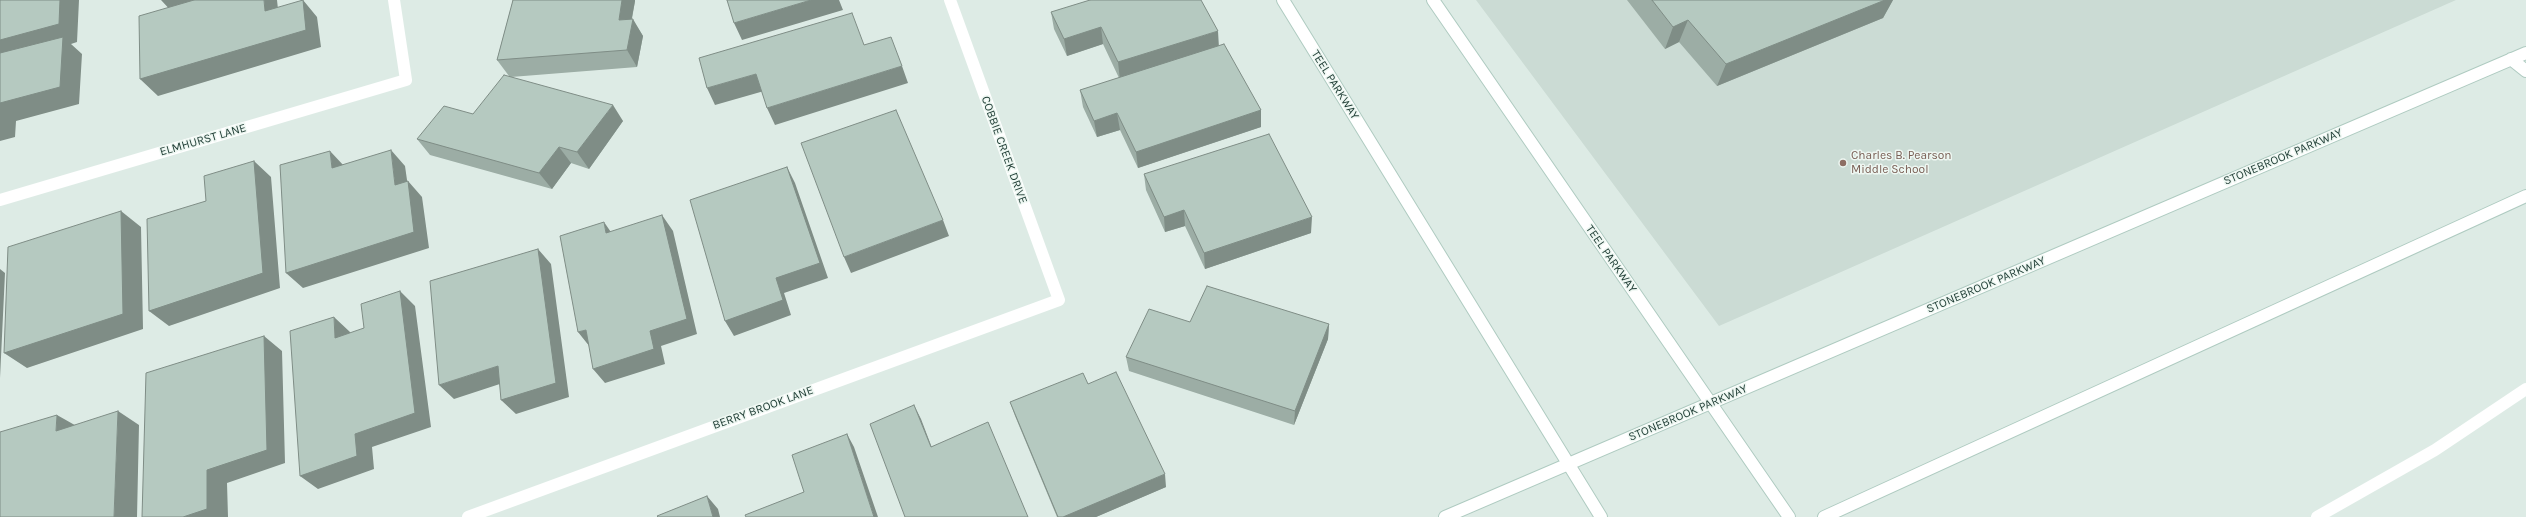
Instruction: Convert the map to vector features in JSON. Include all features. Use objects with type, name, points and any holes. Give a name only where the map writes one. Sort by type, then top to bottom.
[{"type":"main road","name":"ELMHURST LANE","points":[[0,200],[406,80],[394,0]]},
{"type":"main road","name":"COBBIE CREEK DRIVE","points":[[950,0],[1059,300]]},
{"type":"main road","name":"TEEL PARKWAY","points":[[1283,0],[1601,517]]},
{"type":"main road","name":"TEEL PARKWAY","points":[[1433,0],[1789,517]]},
{"type":"main road","name":"STONEBROOK PARKWAY","points":[[1445,517],[2526,53]]},
{"type":"main road","points":[[2511,59],[2526,71]]},
{"type":"main road","points":[[1824,517],[2526,196]]},
{"type":"main road","name":"BERRY BROOK LANE","points":[[468,517],[1059,300]]},
{"type":"main road","points":[[2317,517],[2435,450],[2526,389]]},
{"type":"shaded area","name":"Charles B. Pearson Middle School","points":[[1476,0],[2456,0],[1719,326]]},
{"type":"building","points":[[0,0],[60,0],[59,24],[0,40]]},
{"type":"building","points":[[194,0],[264,0],[265,11],[303,0],[306,30],[140,79],[139,16]]},
{"type":"building","points":[[513,0],[622,0],[619,20],[633,19],[627,50],[497,60]]},
{"type":"building","points":[[727,0],[811,0],[734,23]]},
{"type":"building","points":[[1090,0],[1201,0],[1218,31],[1118,62],[1101,27],[1064,39],[1051,12]]},
{"type":"building","points":[[1652,0],[1885,0],[1726,64],[1688,20],[1673,27]]},
{"type":"building","points":[[852,13],[864,45],[891,37],[902,66],[767,108],[756,74],[707,88],[699,58]]},
{"type":"building","points":[[63,37],[60,87],[0,103],[0,53]]},
{"type":"building","points":[[1224,44],[1261,110],[1136,152],[1117,113],[1094,121],[1080,90]]},
{"type":"building","points":[[504,75],[613,105],[577,152],[559,147],[539,173],[417,139],[444,106],[473,114]]},
{"type":"building","points":[[896,110],[943,220],[844,257],[801,143]]},
{"type":"building","points":[[1269,134],[1312,217],[1204,253],[1184,210],[1164,217],[1144,174]]},
{"type":"building","points":[[391,150],[395,185],[408,181],[414,232],[286,273],[280,165],[330,151],[332,168]]},
{"type":"building","points":[[254,161],[263,273],[149,311],[147,219],[206,201],[204,176]]},
{"type":"building","points":[[787,167],[820,263],[776,278],[783,300],[725,321],[690,200]]},
{"type":"building","points":[[121,211],[123,314],[4,353],[8,247]]},
{"type":"building","points":[[662,215],[687,319],[650,331],[654,349],[593,369],[586,330],[578,332],[560,236],[604,222],[606,233]]},
{"type":"building","points":[[538,249],[556,383],[501,400],[498,366],[439,385],[430,281]]},
{"type":"building","points":[[1207,286],[1329,324],[1295,411],[1126,357],[1149,309],[1190,322]]},
{"type":"building","points":[[400,291],[415,413],[355,434],[357,456],[300,476],[290,331],[334,317],[335,338],[364,328],[361,304]]},
{"type":"building","points":[[264,336],[267,450],[207,470],[207,509],[183,517],[142,517],[146,373]]},
{"type":"building","points":[[1116,372],[1165,474],[1063,517],[1058,517],[1010,402],[1083,373],[1088,384]]},
{"type":"building","points":[[914,405],[931,447],[988,422],[1028,517],[905,517],[870,424]]},
{"type":"building","points":[[118,411],[114,517],[0,517],[0,432],[57,415],[56,431]]},
{"type":"building","points":[[847,434],[874,517],[746,517],[745,515],[804,492],[792,455]]},
{"type":"building","points":[[707,496],[713,517],[657,516]]},
{"type":"place","name":"Charles B. Pearson Middle School","points":[[1843,163]]}]
